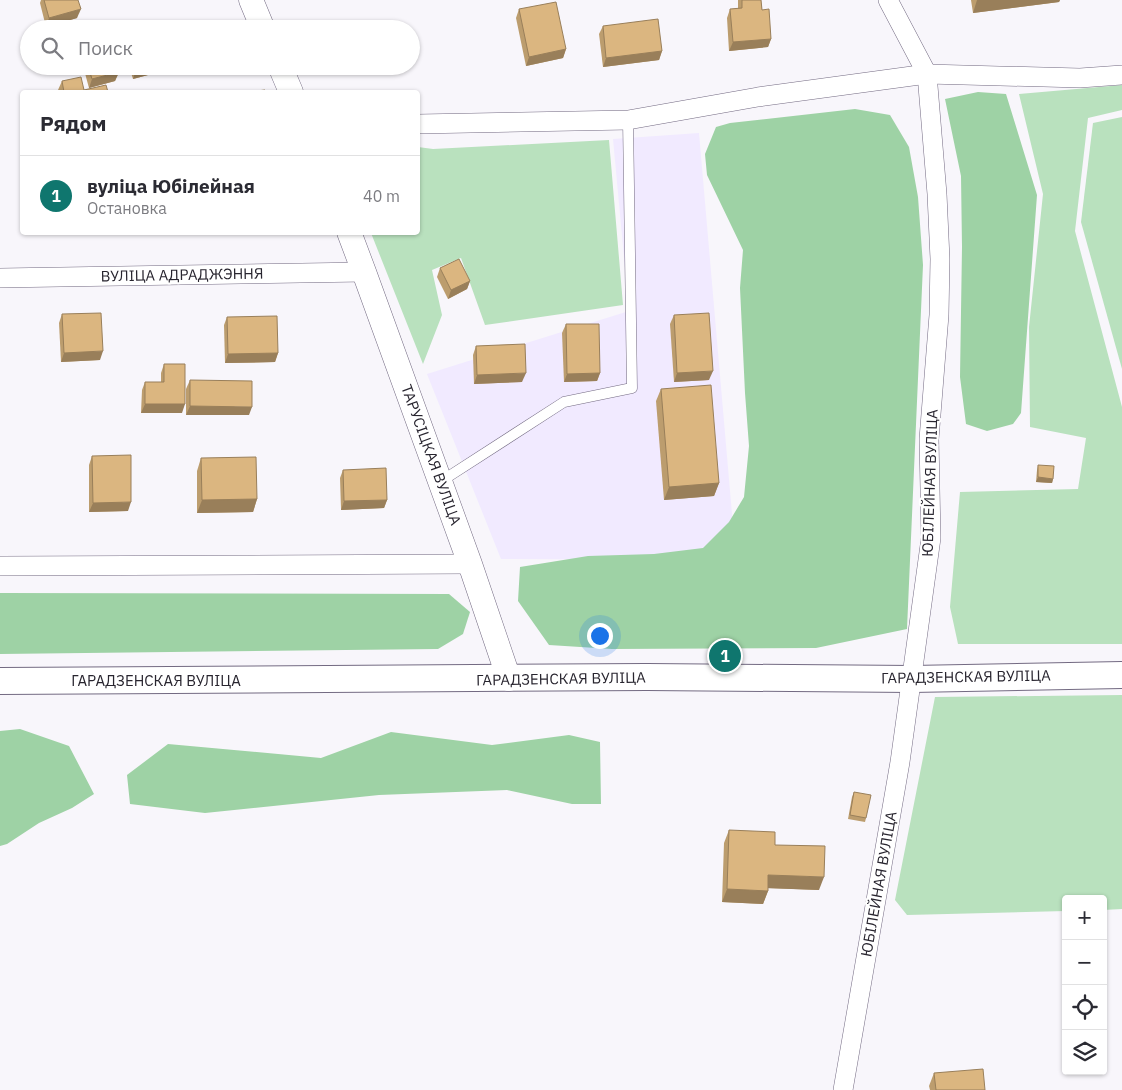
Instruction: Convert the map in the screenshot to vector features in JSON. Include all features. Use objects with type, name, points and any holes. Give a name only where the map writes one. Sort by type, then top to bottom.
[{"type":"main road","name":"ГАРАДЗЕНСКАЯ ВУЛІЦА","points":[[0,681],[648,677],[912,679],[1122,675]]},
{"type":"street","points":[[251,0],[260,20]]},
{"type":"street","name":"ЮБІЛЕЙНАЯ ВУЛІЦА","points":[[843,1090],[900,762],[931,538],[929,439],[940,306],[937,194],[927,74],[888,0]]},
{"type":"street","points":[[420,124],[628,120],[758,97],[927,74],[1080,78],[1122,75]]},
{"type":"street","points":[[284,75],[291,90]]},
{"type":"street","name":"ТАРУСІЦКАЯ ВУЛІЦА","points":[[350,235],[470,564],[508,679]]},
{"type":"street","name":"ВУЛІЦА АДРАДЖЭННЯ","points":[[0,278],[364,272]]},
{"type":"street","points":[[0,566],[470,564]]},
{"type":"lane","points":[[440,482],[564,402],[632,388],[628,120]]},
{"type":"shaded area","points":[[699,133],[736,560],[501,559],[427,374],[629,311],[613,139]]},
{"type":"green space","points":[[1122,85],[1122,110],[1088,118],[1075,231],[1122,407],[1122,644],[958,644],[950,607],[960,492],[1078,489],[1086,438],[1030,427],[1029,327],[1043,194],[1019,94]]},
{"type":"green space","points":[[978,92],[1006,94],[1037,195],[1021,413],[1013,424],[987,431],[966,424],[960,377],[961,176],[945,99]]},
{"type":"green space","points":[[855,109],[890,115],[909,147],[918,197],[923,265],[907,629],[816,648],[612,649],[549,645],[518,601],[520,567],[588,556],[654,554],[703,548],[729,522],[744,497],[749,446],[740,288],[743,250],[707,175],[705,154],[716,127],[730,123]]},
{"type":"green space","points":[[1122,117],[1122,369],[1081,222],[1093,123]]},
{"type":"green space","points":[[609,140],[623,305],[485,325],[461,258],[432,270],[442,315],[423,364],[372,235],[420,235],[420,147],[433,149]]},
{"type":"green space","points":[[0,593],[449,594],[470,612],[463,634],[438,649],[0,654]]},
{"type":"green space","points":[[1122,695],[1122,909],[1107,910],[1107,895],[1062,895],[1062,911],[907,915],[895,900],[935,697]]},
{"type":"green space","points":[[20,729],[69,746],[94,794],[72,808],[39,823],[7,844],[0,846],[0,731]]},
{"type":"green space","points":[[391,732],[492,745],[569,735],[600,742],[601,804],[572,804],[507,790],[379,795],[205,813],[130,804],[127,775],[168,744],[321,758]]},
{"type":"building","points":[[44,0],[78,0],[81,9],[49,18]]},
{"type":"building","points":[[742,0],[761,0],[762,10],[769,9],[771,39],[733,42],[730,9],[742,8]]},
{"type":"building","points":[[556,2],[566,49],[529,57],[519,9]]},
{"type":"building","points":[[658,19],[662,51],[606,58],[603,26]]},
{"type":"building","points":[[91,75],[107,75],[92,79]]},
{"type":"building","points":[[81,77],[84,90],[64,90],[62,81]]},
{"type":"building","points":[[106,85],[107,90],[84,90]]},
{"type":"building","points":[[459,259],[470,281],[451,290],[440,268]]},
{"type":"building","points":[[101,313],[103,351],[64,353],[62,314]]},
{"type":"building","points":[[709,313],[713,371],[677,373],[674,315]]},
{"type":"building","points":[[277,316],[278,353],[228,354],[227,317]]},
{"type":"building","points":[[566,324],[599,324],[600,373],[567,374]]},
{"type":"building","points":[[525,344],[526,373],[477,375],[476,346]]},
{"type":"building","points":[[164,364],[185,364],[185,404],[145,404],[145,382],[164,382]]},
{"type":"building","points":[[190,380],[252,381],[252,407],[190,406]]},
{"type":"building","points":[[711,385],[719,483],[669,487],[661,389]]},
{"type":"building","points":[[131,455],[131,502],[93,503],[92,456]]},
{"type":"building","points":[[256,457],[257,499],[202,500],[201,458]]},
{"type":"building","points":[[1038,465],[1054,466],[1053,479],[1038,477]]},
{"type":"building","points":[[386,468],[387,500],[344,501],[343,470]]},
{"type":"building","points":[[854,792],[871,795],[866,818],[850,815]]},
{"type":"building","points":[[729,830],[775,832],[775,845],[825,846],[824,877],[768,875],[768,891],[727,889]]},
{"type":"building","points":[[983,1069],[985,1090],[936,1090],[934,1073]]},
{"type":"place","name":"вуліца Юбілейная","points":[[725,656]]}]
